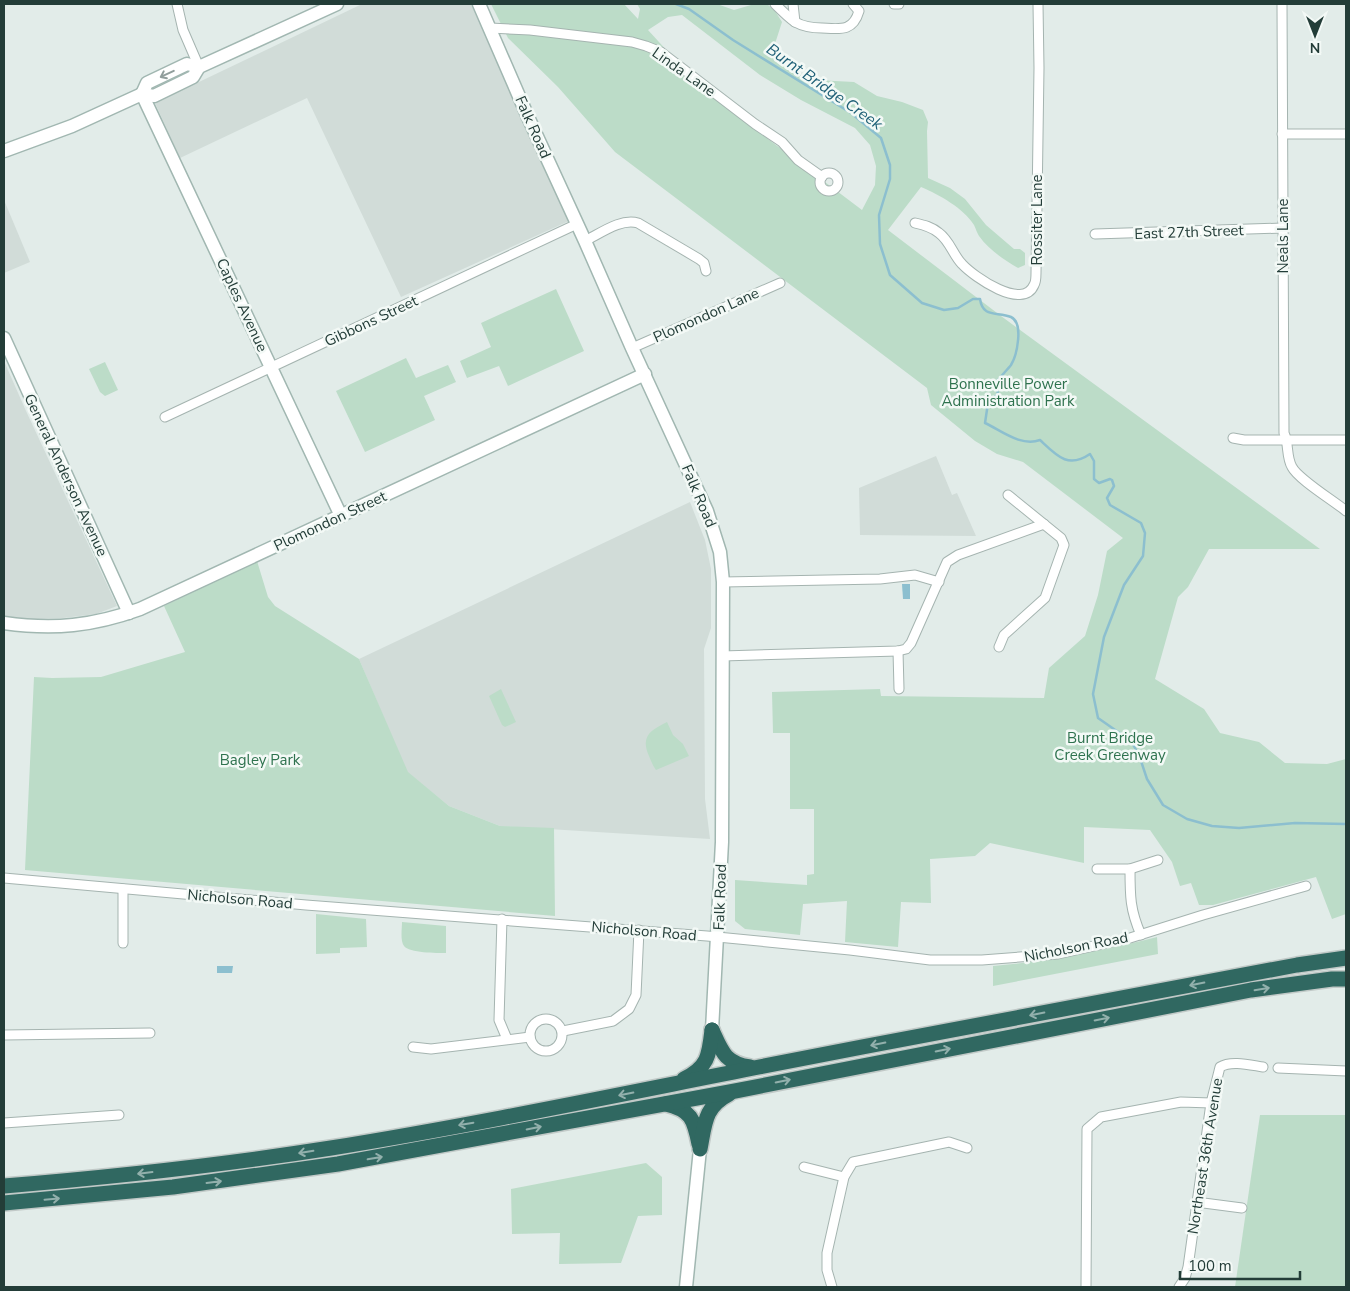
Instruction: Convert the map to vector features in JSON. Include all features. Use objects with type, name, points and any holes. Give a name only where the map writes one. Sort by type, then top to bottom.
[{"type":"highway","points":[[4,1186],[198,1167],[322,1149],[496,1119],[1245,975],[1346,959]]},
{"type":"highway","points":[[4,1203],[142,1190],[328,1165],[735,1091],[1251,990],[1313,981],[1346,979]]},
{"type":"highway","points":[[712,1030],[725,1056],[740,1066],[754,1068]]},
{"type":"highway","points":[[674,1085],[704,1066],[709,1055],[712,1030]]},
{"type":"highway","points":[[700,1149],[710,1109],[718,1099],[735,1091]]},
{"type":"highway","points":[[664,1104],[685,1111],[692,1118],[696,1127],[700,1149]]},
{"type":"street","points":[[178,4],[183,30],[199,67]]},
{"type":"street","points":[[4,151],[72,126],[142,94],[154,96],[194,77],[199,67],[336,4]]},
{"type":"street","name":"Falk Road","points":[[479,4],[528,117],[586,241],[632,348],[712,522],[720,552],[723,582],[722,842],[712,1030]]},
{"type":"street","points":[[775,4],[794,13],[808,28],[842,30],[851,25],[856,19],[859,11],[853,4]]},
{"type":"street","points":[[894,4],[899,4]]},
{"type":"street","name":"Rossiter Lane","points":[[915,223],[928,226],[941,234],[950,244],[961,263],[976,277],[999,290],[1020,296],[1028,293],[1034,286],[1036,274],[1039,68],[1038,4]]},
{"type":"street","name":"Neals Lane","points":[[1282,4],[1284,433],[1292,467],[1299,475],[1346,511]]},
{"type":"street","name":"Linda Lane","points":[[490,28],[530,30],[632,42],[661,52],[755,124],[782,142],[798,160],[822,177]]},
{"type":"street","name":"Caples Avenue","points":[[142,94],[341,516]]},
{"type":"street","points":[[1282,134],[1346,134]]},
{"type":"street","points":[[586,241],[614,226],[633,222],[638,223],[699,259],[704,263],[706,271]]},
{"type":"street","name":"Gibbons Street","points":[[165,417],[577,224]]},
{"type":"street","name":"East 27th Street","points":[[1095,234],[1282,228]]},
{"type":"street","name":"Plomondon Lane","points":[[632,348],[780,283]]},
{"type":"street","name":"General Anderson Avenue","points":[[4,338],[129,613]]},
{"type":"street","name":"Plomondon Street","points":[[4,623],[39,626],[74,625],[98,622],[129,613],[169,597],[644,374]]},
{"type":"street","points":[[1233,438],[1346,440]]},
{"type":"street","points":[[999,647],[1004,635],[1045,598],[1064,549],[1062,538],[1008,496]]},
{"type":"street","points":[[722,656],[898,651],[906,649],[911,643],[948,562],[958,555],[1044,524]]},
{"type":"street","points":[[723,582],[880,579],[915,575],[939,582]]},
{"type":"street","points":[[898,651],[899,689]]},
{"type":"street","points":[[1096,868],[1130,869],[1158,860]]},
{"type":"street","points":[[1130,869],[1130,904],[1134,920],[1141,935]]},
{"type":"street","name":"Nicholson Road","points":[[4,878],[306,905],[639,930],[850,950],[930,960],[982,960],[1058,954],[1141,935],[1203,915],[1306,886]]},
{"type":"street","points":[[122,889],[123,943]]},
{"type":"street","points":[[502,920],[500,1020],[507,1039]]},
{"type":"street","points":[[562,1031],[613,1021],[629,1009],[636,995],[639,930]]},
{"type":"street","points":[[545,1018],[557,1022],[562,1031],[560,1044],[555,1049],[548,1051],[536,1047],[530,1037],[530,1030],[534,1024],[545,1018]]},
{"type":"street","points":[[4,1035],[150,1033]]},
{"type":"street","points":[[413,1047],[431,1049],[530,1037]]},
{"type":"street","name":"Northeast 36th Avenue","points":[[1179,1287],[1185,1278],[1188,1267],[1211,1103],[1220,1068],[1225,1064],[1263,1067]]},
{"type":"street","points":[[1278,1068],[1346,1071]]},
{"type":"street","points":[[1086,1287],[1087,1128],[1101,1117],[1181,1102],[1211,1103]]},
{"type":"street","points":[[4,1123],[119,1114]]},
{"type":"street","points":[[832,1287],[827,1270],[826,1253],[844,1177],[853,1162],[949,1142],[967,1148]]},
{"type":"street","points":[[686,1287],[700,1149]]},
{"type":"street","points":[[804,1167],[844,1177]]},
{"type":"street","points":[[1196,1202],[1242,1208]]},
{"type":"shaded area","points":[[362,4],[471,4],[569,221],[401,297],[307,98],[180,158],[155,103]]},
{"type":"shaded area","points":[[4,200],[30,262],[4,273]]},
{"type":"shaded area","points":[[4,361],[117,606],[96,614],[63,618],[30,619],[4,616]]},
{"type":"shaded area","points":[[936,456],[952,495],[957,493],[976,536],[860,535],[859,488]]},
{"type":"shaded area","points":[[690,502],[705,540],[711,569],[711,628],[704,649],[705,799],[710,839],[500,826],[449,806],[407,772],[359,659]]},
{"type":"green space","points":[[491,4],[624,4],[638,19],[640,9],[637,4],[717,4],[734,10],[751,5],[767,4],[775,11],[782,22],[772,53],[775,58],[801,75],[816,80],[854,82],[877,96],[902,102],[923,110],[928,122],[928,178],[950,188],[965,199],[986,225],[1014,249],[1020,249],[1025,253],[1025,265],[1018,268],[997,254],[978,235],[974,225],[964,213],[943,198],[921,187],[888,230],[1001,316],[1320,549],[1209,549],[1188,587],[1178,597],[1155,679],[1204,709],[1220,733],[1259,742],[1285,763],[1327,764],[1346,759],[1346,914],[1332,919],[1316,877],[1213,905],[1199,905],[1191,883],[1180,886],[1172,862],[1150,830],[1084,827],[1084,863],[990,843],[975,856],[930,859],[931,903],[901,902],[898,947],[845,942],[847,901],[803,904],[800,935],[745,929],[735,921],[735,880],[807,885],[807,875],[814,874],[814,809],[790,809],[790,733],[773,733],[772,692],[880,689],[881,696],[1044,698],[1049,668],[1085,636],[1098,595],[1107,551],[1123,538],[1023,462],[997,454],[975,441],[931,405],[927,388],[615,152],[558,87],[508,38]],"holes":[[[682,15],[760,75],[801,100],[855,128],[870,145],[876,166],[875,185],[862,210],[702,89],[648,30],[668,17]]]},
{"type":"green space","points":[[556,289],[584,351],[508,386],[499,366],[467,378],[460,361],[491,347],[481,323]]},
{"type":"green space","points":[[406,358],[416,378],[448,365],[456,382],[424,396],[435,420],[365,452],[336,391]]},
{"type":"green space","points":[[105,362],[118,390],[105,396],[100,392],[89,369]]},
{"type":"green space","name":"Bagley Park","points":[[257,561],[268,597],[275,606],[359,659],[408,772],[449,806],[500,826],[554,828],[555,916],[25,870],[34,677],[101,677],[185,652],[164,606]]},
{"type":"green space","points":[[501,689],[516,722],[505,727],[502,725],[489,696]]},
{"type":"green space","points":[[667,722],[673,735],[683,744],[689,756],[656,770],[651,762],[646,743],[652,731]]},
{"type":"green space","points":[[316,914],[366,919],[367,947],[340,948],[340,953],[316,954]]},
{"type":"green space","points":[[402,922],[446,926],[446,953],[411,950],[404,946],[402,941]]},
{"type":"green space","points":[[1157,937],[1158,954],[993,986],[993,966],[1075,955]]},
{"type":"green space","points":[[1260,1115],[1346,1115],[1346,1287],[1235,1287]]},
{"type":"green space","points":[[646,1163],[662,1177],[662,1215],[638,1216],[621,1263],[559,1264],[560,1233],[512,1234],[511,1189]]},
{"type":"water","points":[[902,584],[910,584],[910,599],[903,599]]},
{"type":"water","points":[[217,966],[233,966],[232,973],[217,973]]},
{"type":"waterway","name":"Burnt Bridge Creek","points":[[676,4],[689,9],[733,40],[851,113],[881,138],[890,165],[890,179],[879,215],[880,244],[890,275],[922,303],[944,310],[958,308],[973,299],[980,299],[984,309],[988,312],[1006,315],[1015,320],[1018,332],[1015,354],[1011,365],[995,382],[998,394],[988,403],[985,423],[1019,440],[1033,442],[1040,440],[1063,459],[1075,460],[1090,454],[1094,461],[1094,479],[1099,483],[1112,480],[1114,486],[1107,498],[1110,505],[1141,523],[1145,533],[1143,556],[1124,585],[1104,637],[1093,694],[1098,718],[1131,741],[1139,755],[1147,779],[1163,805],[1187,819],[1212,826],[1239,828],[1295,823],[1346,824]]},
{"type":"park label","name":"Bonneville Power Administration Park","points":[[1008,392]]},
{"type":"park label","name":"Burnt Bridge Creek Greenway","points":[[1110,746]]}]
